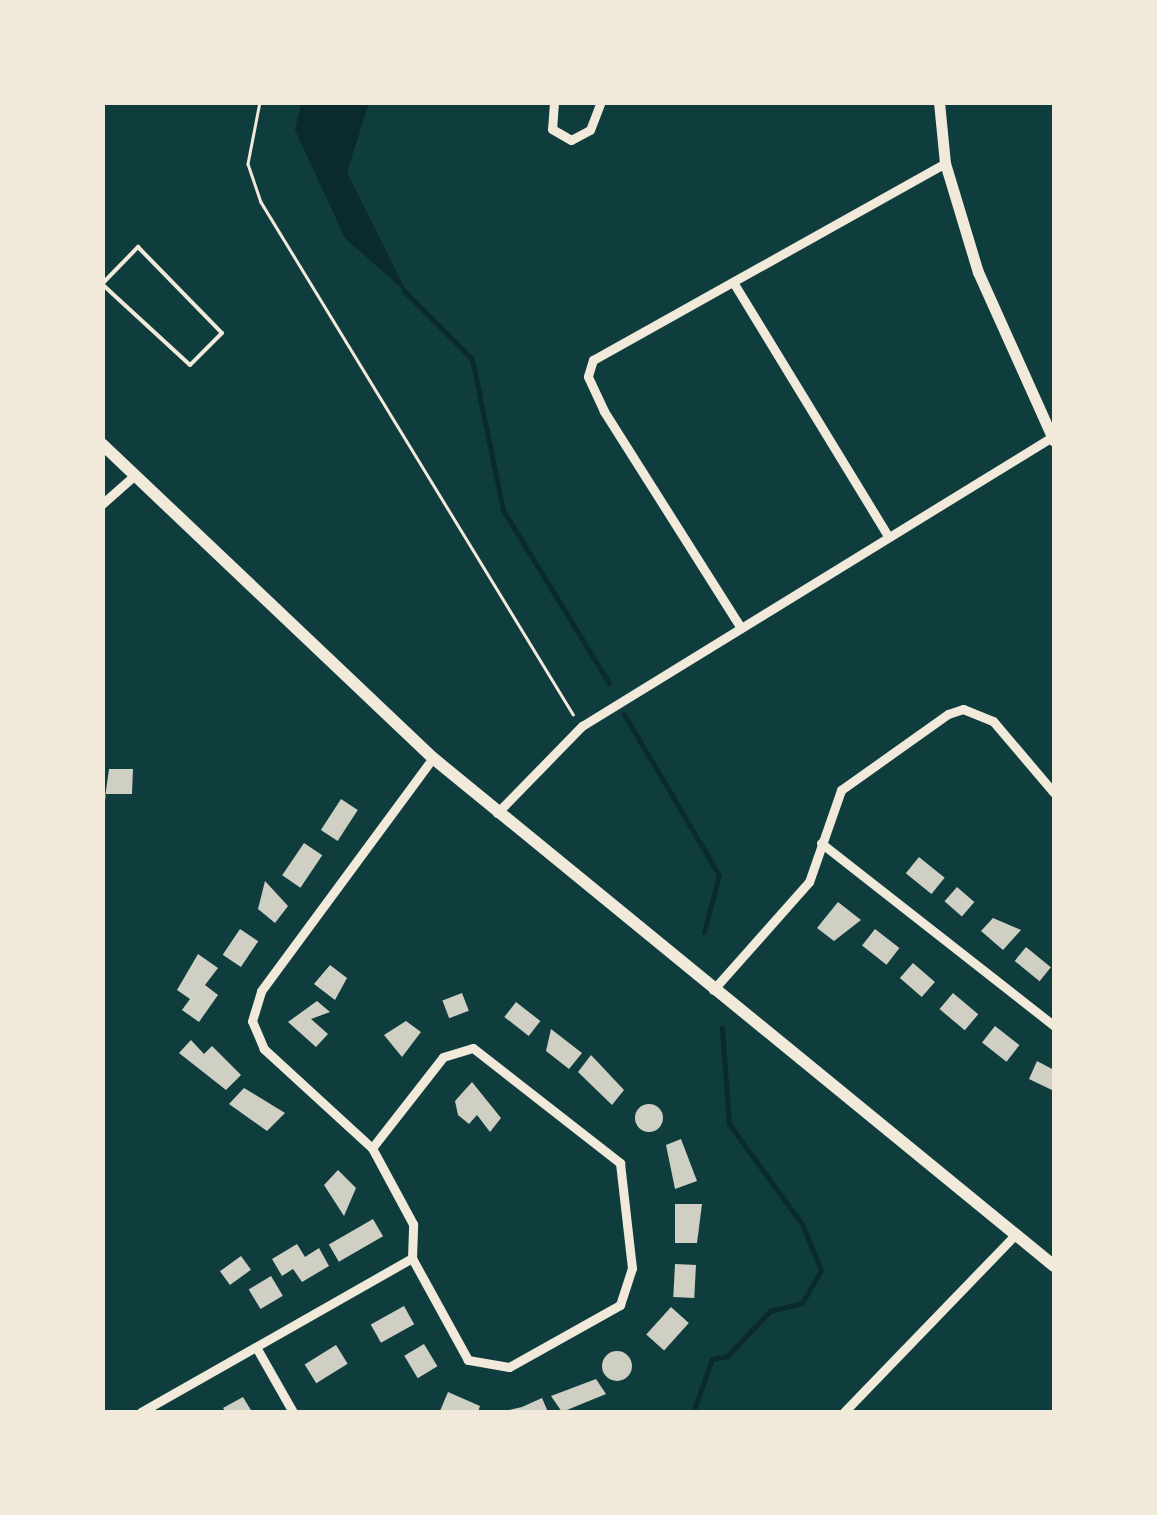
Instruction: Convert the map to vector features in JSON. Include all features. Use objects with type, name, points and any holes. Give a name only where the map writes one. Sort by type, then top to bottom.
[{"type":"main road","points":[[102,444],[497,813],[1054,1266]]},
{"type":"street","points":[[554,102],[552,129],[571,140],[590,130],[601,102]]},
{"type":"street","points":[[497,813],[582,726],[887,534],[1053,439],[1001,336],[945,163],[939,102]]},
{"type":"street","points":[[741,628],[588,376],[607,350],[945,163]]},
{"type":"street","points":[[733,282],[887,534]]},
{"type":"street","points":[[102,504],[134,475]]},
{"type":"street","points":[[713,990],[809,882],[841,790],[964,709],[993,720],[1054,793]]},
{"type":"street","points":[[372,1148],[442,1058],[473,1048],[620,1163],[632,1268],[620,1304],[508,1367],[468,1360],[412,1258],[413,1224],[372,1148],[264,1049],[252,1021],[261,991],[434,758]]},
{"type":"street","points":[[821,843],[1054,1026]]},
{"type":"street","points":[[844,1412],[1015,1235]]},
{"type":"street","points":[[142,1412],[412,1258]]},
{"type":"street","points":[[256,1347],[293,1412]]},
{"type":"lane","points":[[138,247],[222,333],[190,365],[102,284],[138,247]]},
{"type":"path","points":[[253,102],[258,110]]},
{"type":"path","points":[[260,102],[248,164],[261,202],[582,726]]},
{"type":"water","points":[[301,103],[369,103],[347,172],[407,293],[345,238],[295,130]]},
{"type":"building","points":[[109,769],[133,769],[132,794],[106,794],[102,819]]},
{"type":"building","points":[[341,799],[358,810],[338,841],[321,830]]},
{"type":"building","points":[[304,843],[322,855],[300,888],[282,875]]},
{"type":"building","points":[[919,857],[945,878],[931,894],[906,873]]},
{"type":"building","points":[[265,881],[288,906],[275,923],[258,909]]},
{"type":"building","points":[[957,887],[974,902],[962,916],[945,901]]},
{"type":"building","points":[[838,902],[861,920],[834,941],[817,928]]},
{"type":"building","points":[[993,918],[1021,930],[1003,950],[981,931]]},
{"type":"building","points":[[240,929],[258,941],[241,967],[223,955]]},
{"type":"building","points":[[875,929],[899,948],[886,965],[862,946]]},
{"type":"building","points":[[1026,947],[1051,967],[1040,981],[1015,961]]},
{"type":"building","points":[[198,954],[218,968],[205,985],[218,995],[199,1022],[182,1010],[190,999],[177,990]]},
{"type":"building","points":[[913,963],[935,982],[922,997],[900,978]]},
{"type":"building","points":[[330,965],[347,978],[335,1000],[314,984]]},
{"type":"building","points":[[462,993],[469,1011],[449,1018],[442,1001]]},
{"type":"building","points":[[953,993],[978,1014],[965,1030],[940,1009]]},
{"type":"building","points":[[317,1001],[330,1012],[311,1019],[328,1034],[316,1047],[288,1022]]},
{"type":"building","points":[[516,1002],[540,1021],[529,1036],[504,1017]]},
{"type":"building","points":[[406,1021],[421,1032],[402,1057],[384,1035]]},
{"type":"building","points":[[995,1026],[1019,1045],[1006,1062],[982,1043]]},
{"type":"building","points":[[551,1029],[582,1053],[569,1069],[546,1051]]},
{"type":"building","points":[[191,1040],[204,1054],[212,1046],[241,1075],[226,1090],[179,1053]]},
{"type":"building","points":[[591,1055],[624,1090],[612,1105],[578,1072]]},
{"type":"building","points":[[1037,1061],[1054,1070],[1054,1091],[1029,1079]]},
{"type":"building","points":[[472,1082],[501,1118],[490,1132],[477,1115],[469,1124],[458,1115],[455,1101]]},
{"type":"building","points":[[244,1088],[285,1113],[267,1131],[229,1104]]},
{"type":"building","points":[[649,1104],[659,1108],[663,1118],[659,1128],[649,1132],[639,1128],[635,1118],[639,1108]]},
{"type":"building","points":[[681,1139],[697,1181],[675,1189],[666,1145]]},
{"type":"building","points":[[338,1170],[356,1188],[344,1216],[324,1185]]},
{"type":"building","points":[[675,1204],[702,1204],[697,1243],[675,1243]]},
{"type":"building","points":[[373,1219],[383,1236],[339,1262],[329,1244]]},
{"type":"building","points":[[297,1244],[305,1257],[319,1248],[329,1266],[302,1282],[293,1269],[282,1276],[272,1259]]},
{"type":"building","points":[[241,1256],[251,1270],[230,1285],[220,1271]]},
{"type":"building","points":[[675,1264],[696,1265],[694,1298],[673,1297]]},
{"type":"building","points":[[271,1276],[283,1296],[261,1309],[249,1289]]},
{"type":"building","points":[[404,1306],[414,1324],[381,1343],[371,1324]]},
{"type":"building","points":[[671,1307],[689,1323],[664,1351],[646,1334]]},
{"type":"building","points":[[424,1344],[437,1366],[418,1378],[404,1356]]},
{"type":"building","points":[[336,1345],[348,1364],[316,1383],[305,1365]]},
{"type":"building","points":[[617,1351],[628,1355],[632,1366],[628,1377],[617,1381],[606,1377],[602,1366],[606,1355]]},
{"type":"building","points":[[596,1379],[606,1394],[562,1412],[551,1396]]},
{"type":"building","points":[[448,1392],[480,1406],[478,1412],[440,1411]]},
{"type":"building","points":[[243,1397],[252,1412],[226,1412],[223,1408]]},
{"type":"building","points":[[542,1398],[548,1412],[500,1412],[522,1407]]},
{"type":"waterway","points":[[404,291],[472,359],[503,510],[609,683]]},
{"type":"waterway","points":[[624,714],[719,875],[704,932]]},
{"type":"waterway","points":[[693,1412],[712,1359],[727,1356],[770,1311],[802,1303],[821,1270],[802,1224],[729,1124],[722,1028]]}]
